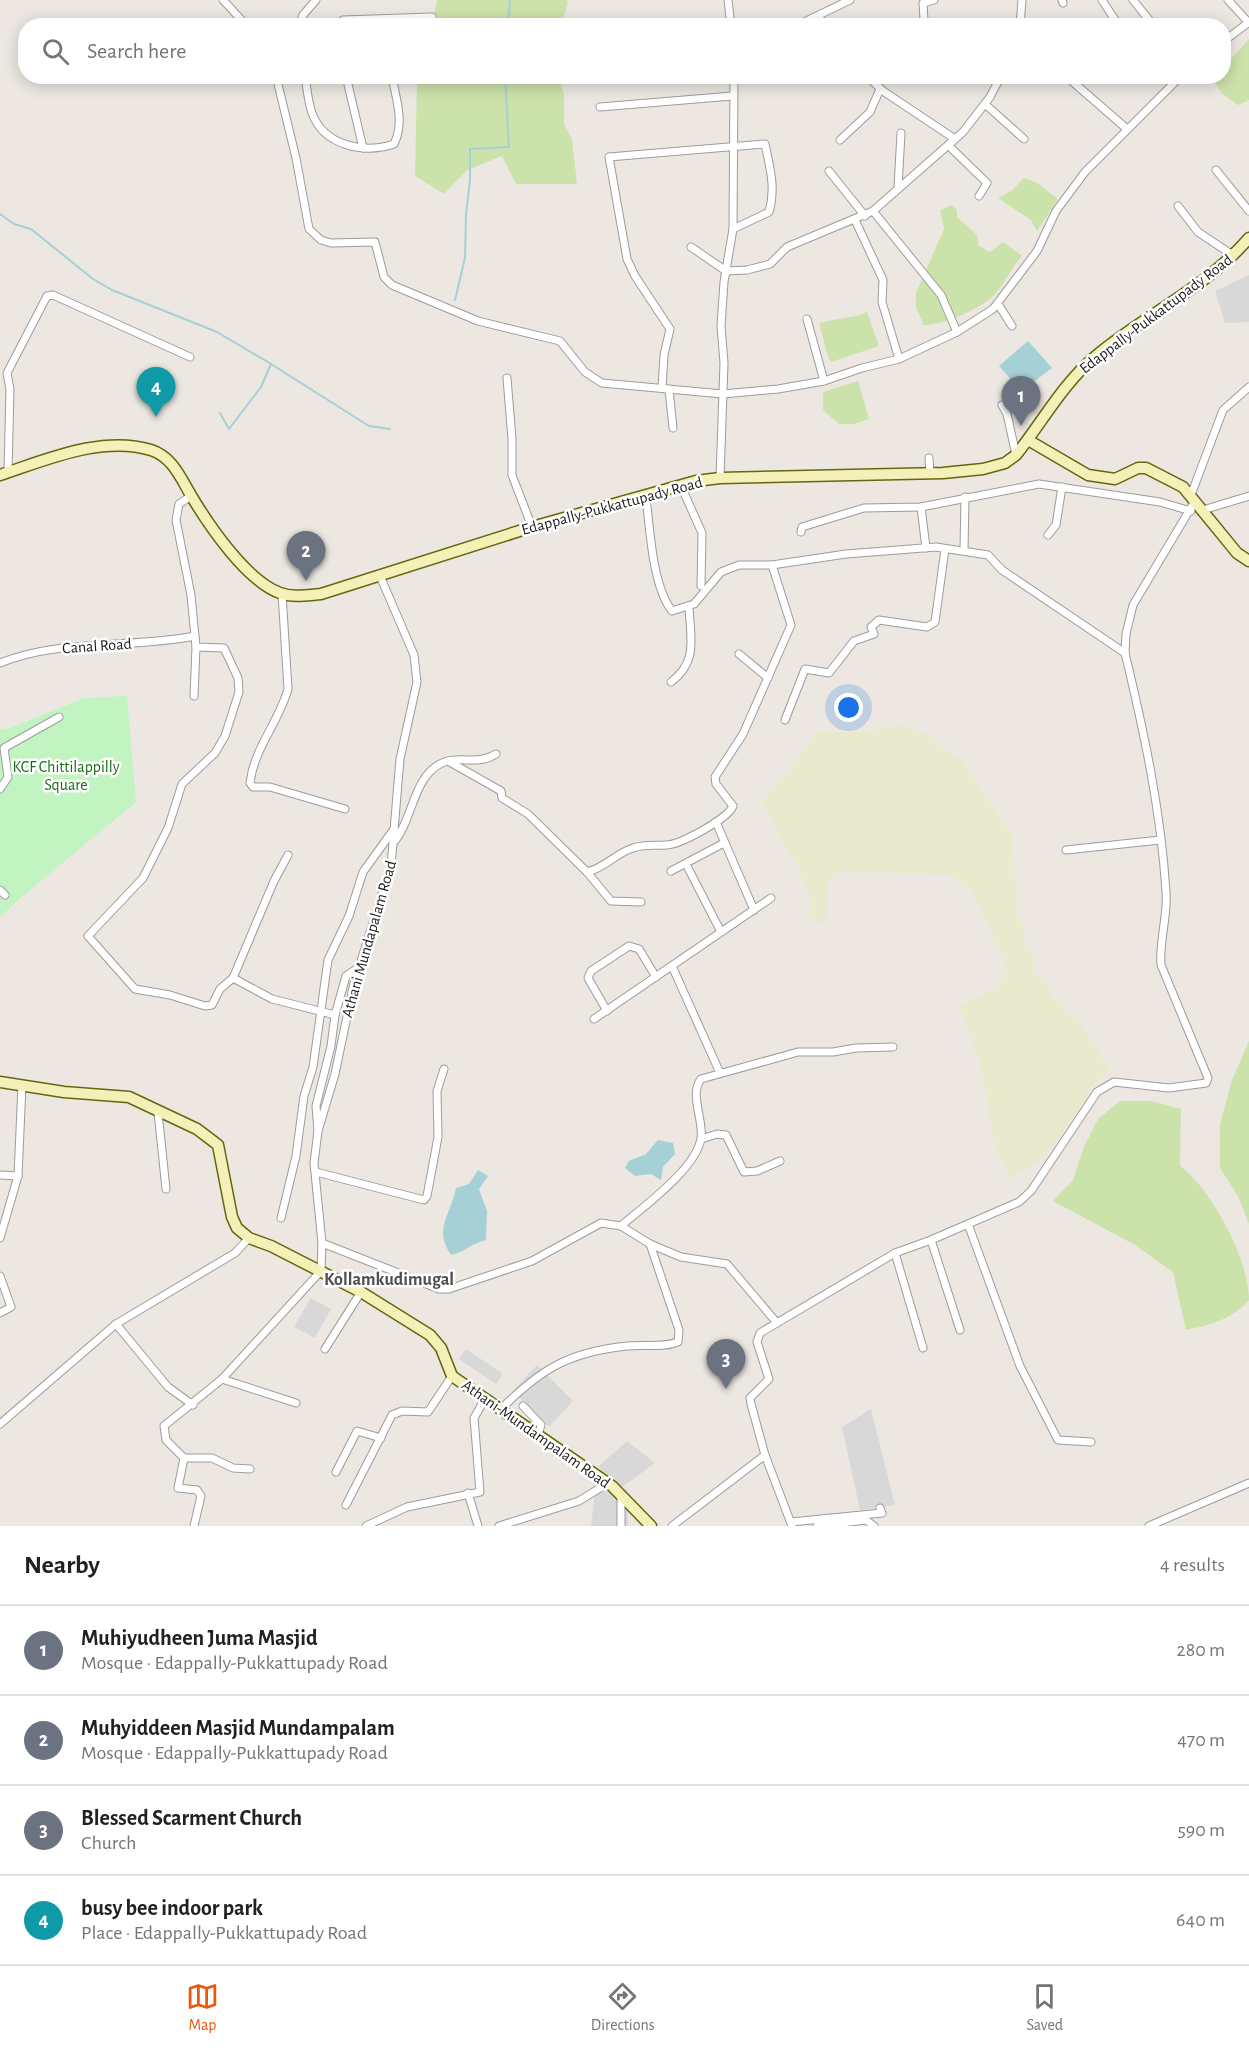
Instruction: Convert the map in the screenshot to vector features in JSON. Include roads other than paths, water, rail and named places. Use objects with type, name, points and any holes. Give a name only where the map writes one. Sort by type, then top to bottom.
[{"type":"main road","name":"Edappally-Pukkattupady Road","points":[[282,594],[321,594],[532,527],[681,486],[720,478],[930,474],[982,469],[1005,463],[1016,455],[1028,440],[1069,381],[1097,354],[1196,287],[1234,256],[1249,238]]},
{"type":"main road","points":[[1028,440],[1088,474],[1115,479],[1138,468],[1146,468],[1203,510],[1237,553],[1249,561]]},
{"type":"main road","points":[[4,474],[91,448],[137,448],[153,451],[178,471],[213,529],[236,556],[259,580],[282,594]]},
{"type":"main road","name":"Athani-Mundampalam Road","points":[[0,1082],[129,1097],[198,1129],[218,1145],[232,1217],[237,1228],[249,1238],[321,1271],[360,1292],[430,1335],[441,1347],[452,1376],[486,1397],[608,1483],[651,1526]]},
{"type":"street","points":[[223,0],[240,18]]},
{"type":"street","points":[[302,18],[316,0]]},
{"type":"street","points":[[728,0],[730,18]]},
{"type":"street","points":[[814,18],[842,2],[850,0]]},
{"type":"street","points":[[924,18],[922,3],[934,0]]},
{"type":"street","points":[[1021,18],[1022,0]]},
{"type":"street","points":[[1102,0],[1114,18]]},
{"type":"street","points":[[1133,0],[1147,18]]},
{"type":"street","points":[[1228,0],[1249,22],[1231,36]]},
{"type":"street","points":[[278,84],[296,158],[306,216],[314,234],[331,243],[375,242],[384,277],[392,285],[478,321],[560,341],[580,366],[602,383],[723,394],[778,389],[824,381],[862,368],[900,360],[957,332],[993,309],[1037,250],[1056,211],[1079,180],[1173,84]]},
{"type":"street","points":[[306,84],[311,112],[322,130],[343,145],[363,148],[394,144],[400,133],[401,121],[394,84]]},
{"type":"street","points":[[348,84],[363,148]]},
{"type":"street","points":[[720,478],[724,363],[721,326],[733,229],[732,146],[735,99],[732,96],[733,84]]},
{"type":"street","points":[[875,84],[955,140]]},
{"type":"street","points":[[691,247],[726,271],[765,266],[787,247],[865,216],[955,140],[985,104],[996,84]]},
{"type":"street","points":[[1075,84],[1127,129]]},
{"type":"street","points":[[840,140],[870,112],[880,89]]},
{"type":"street","points":[[600,107],[732,96]]},
{"type":"street","points":[[985,104],[1024,139]]},
{"type":"street","points":[[898,187],[901,134]]},
{"type":"street","points":[[673,428],[665,388],[664,355],[670,328],[627,259],[609,157],[765,144],[772,178],[773,198],[769,212],[733,229]]},
{"type":"street","points":[[949,146],[987,183],[979,196]]},
{"type":"street","points":[[1216,170],[1249,212]]},
{"type":"street","points":[[829,171],[865,216]]},
{"type":"street","points":[[1178,206],[1198,232],[1234,256]]},
{"type":"street","points":[[873,211],[941,295],[957,332]]},
{"type":"street","points":[[855,220],[883,280],[882,302],[900,360]]},
{"type":"street","points":[[4,474],[10,389],[7,373],[47,296],[52,296],[190,357]]},
{"type":"street","points":[[998,304],[1012,326]]},
{"type":"street","points":[[807,319],[824,381]]},
{"type":"street","points":[[507,378],[512,439],[512,475],[532,527]]},
{"type":"street","points":[[866,1517],[791,1524],[765,1455],[750,1398],[769,1379],[758,1338],[760,1333],[895,1252],[931,1240],[1019,1202],[1031,1191],[1097,1092],[1106,1085],[1114,1082],[1169,1088],[1206,1083],[1208,1078],[1161,965],[1160,951],[1166,904],[1154,777],[1125,652],[1127,625],[1133,605],[1192,502],[1223,410],[1249,387]]},
{"type":"street","points":[[1002,405],[1007,414],[1016,455]]},
{"type":"street","points":[[929,458],[930,474]]},
{"type":"street","points":[[801,532],[802,528],[864,508],[921,507],[965,496],[1039,484],[1160,502],[1192,502]]},
{"type":"street","points":[[681,486],[702,533],[701,586]]},
{"type":"street","points":[[1048,535],[1058,518],[1062,487]]},
{"type":"street","points":[[191,496],[179,504],[176,520],[191,595],[196,647],[194,696]]},
{"type":"street","points":[[964,550],[965,496]]},
{"type":"street","points":[[1203,510],[1249,496]]},
{"type":"street","points":[[646,497],[655,561],[667,604],[672,611],[689,606],[729,567],[772,565],[846,554],[926,548],[964,550],[988,555],[1002,570],[1125,652]]},
{"type":"street","points":[[921,507],[926,548]]},
{"type":"street","points":[[785,720],[805,669],[829,673],[854,641],[874,634],[871,627],[879,620],[927,627],[934,622],[945,549]]},
{"type":"street","points":[[587,872],[596,870],[632,848],[650,844],[666,846],[731,813],[733,806],[716,784],[715,777],[743,734],[790,625],[772,565]]},
{"type":"street","name":"Athani Mundapalam Road","points":[[321,1271],[322,1243],[314,1163],[318,1131],[335,1074],[359,967],[386,888],[394,842],[400,759],[417,682],[414,655],[380,576]]},
{"type":"street","points":[[282,594],[288,689],[284,703],[258,753],[250,783],[253,787],[270,787],[345,809]]},
{"type":"street","points":[[671,682],[683,673],[691,659],[689,606]]},
{"type":"street","name":"Canal Road","points":[[0,663],[29,653],[67,646],[173,640],[195,636]]},
{"type":"street","points":[[196,647],[224,648],[238,678],[239,692],[235,710],[215,753],[182,784],[168,828],[143,878],[88,936],[135,989],[170,995],[206,1006],[212,1005],[220,989],[233,978],[274,881],[288,855]]},
{"type":"street","points":[[739,654],[768,678]]},
{"type":"street","points":[[0,789],[8,777],[4,748],[59,717]]},
{"type":"street","points":[[394,842],[402,832],[429,772],[448,761],[485,761],[496,754]]},
{"type":"street","points":[[448,761],[501,791],[502,798],[528,814],[587,872],[612,901],[641,902]]},
{"type":"street","points":[[716,822],[754,910]]},
{"type":"street","points":[[281,1218],[296,1156],[304,1096],[313,1068],[328,960],[349,916],[359,881],[386,837],[394,829]]},
{"type":"street","points":[[1066,850],[1160,840]]},
{"type":"street","points":[[671,871],[724,843]]},
{"type":"street","points":[[686,864],[721,932]]},
{"type":"street","points":[[594,1020],[771,898]]},
{"type":"street","points":[[607,1011],[588,978],[591,971],[629,946],[639,949],[656,977]]},
{"type":"street","points":[[672,966],[720,1073]]},
{"type":"street","points":[[318,1131],[316,1106],[331,1046],[335,1015],[346,976],[359,967]]},
{"type":"street","points":[[233,978],[272,999],[335,1015]]},
{"type":"street","points":[[621,1226],[681,1173],[701,1139],[697,1084],[701,1079],[798,1052],[833,1052],[856,1048],[893,1047]]},
{"type":"street","points":[[316,1172],[424,1200],[427,1196],[438,1137],[437,1091],[444,1069]]},
{"type":"street","points":[[0,1238],[18,1176],[22,1085]]},
{"type":"street","points":[[158,1112],[166,1189]]},
{"type":"street","points":[[701,1139],[717,1134],[726,1135],[744,1172],[757,1171],[780,1161]]},
{"type":"street","points":[[0,1175],[18,1176]]},
{"type":"street","points":[[322,1243],[440,1289],[532,1261],[595,1226],[611,1223],[621,1226],[650,1244],[681,1257],[727,1264],[777,1323]]},
{"type":"street","points":[[969,1224],[1020,1366],[1058,1440],[1091,1442]]},
{"type":"street","points":[[0,1424],[116,1324],[235,1252],[249,1238]]},
{"type":"street","points":[[931,1240],[960,1330]]},
{"type":"street","points":[[502,1408],[531,1380],[568,1358],[627,1346],[678,1342],[679,1330],[650,1244]]},
{"type":"street","points":[[895,1252],[923,1347]]},
{"type":"street","points":[[250,1469],[233,1468],[212,1458],[184,1458],[166,1440],[165,1426],[222,1379],[321,1271]]},
{"type":"street","points":[[0,1276],[11,1307],[0,1313]]},
{"type":"street","points":[[325,1348],[360,1292]]},
{"type":"street","points":[[116,1324],[168,1387],[193,1405]]},
{"type":"street","points":[[346,1505],[397,1412],[423,1413],[433,1408],[452,1376]]},
{"type":"street","points":[[222,1379],[296,1403]]},
{"type":"street","points":[[366,1526],[407,1507],[480,1492],[474,1418],[486,1397]]},
{"type":"street","points":[[522,1406],[541,1425],[538,1435]]},
{"type":"street","points":[[336,1472],[357,1431],[381,1438]]},
{"type":"street","points":[[672,1526],[765,1455]]},
{"type":"street","points":[[184,1458],[178,1488],[198,1490],[201,1496],[194,1526]]},
{"type":"street","points":[[499,1526],[579,1501],[608,1483]]},
{"type":"street","points":[[1149,1526],[1249,1483]]},
{"type":"street","points":[[468,1493],[478,1526]]},
{"type":"street","points":[[621,1496],[621,1526]]},
{"type":"street","points":[[817,1526],[882,1513],[880,1508]]},
{"type":"street","points":[[866,1517],[874,1526]]},
{"type":"water","points":[[1028,341],[1052,368],[1021,391],[999,366]]},
{"type":"water","points":[[658,1140],[673,1143],[675,1154],[663,1167],[661,1180],[651,1174],[635,1176],[625,1168],[629,1161],[646,1154]]},
{"type":"water","points":[[478,1170],[488,1176],[479,1189],[487,1211],[486,1240],[451,1255],[443,1237],[445,1222],[456,1188],[469,1184]]},
{"type":"waterway","points":[[509,18],[510,0]]},
{"type":"waterway","points":[[455,300],[465,258],[470,149],[509,147],[505,84]]},
{"type":"waterway","points":[[0,214],[14,224],[31,229],[93,279],[112,290],[217,332],[271,364],[261,387],[229,429],[220,413]]},
{"type":"waterway","points":[[271,364],[369,426],[390,429]]},
{"type":"place","name":"busy bee indoor park","points":[[156,417]]},
{"type":"place","name":"Muhiyudheen Juma Masjid","points":[[1021,426]]},
{"type":"place","name":"Muhyiddeen Masjid Mundampalam","points":[[306,581]]},
{"type":"place","name":"Blessed Scarment Church","points":[[726,1389]]},
{"type":"district","name":"Kollamkudimugal","points":[[389,1280]]},
{"type":"park label","name":"KCF Chittilappilly Square","points":[[66,776]]}]
